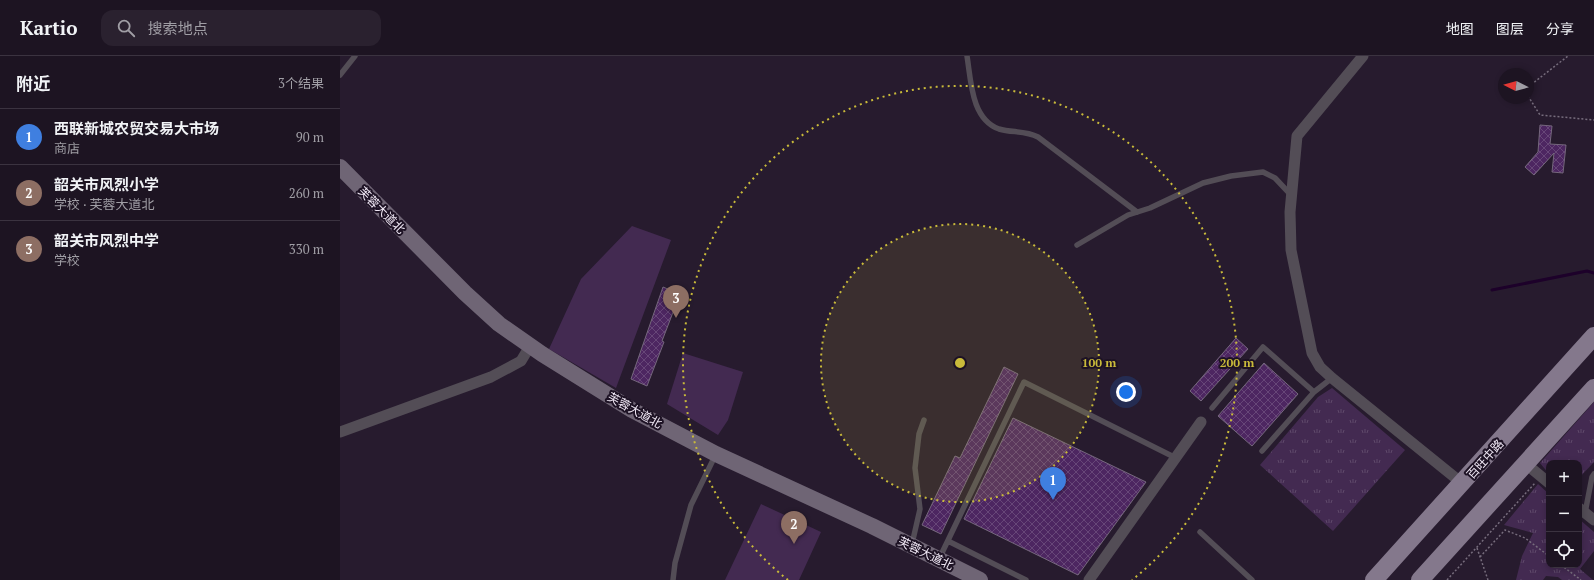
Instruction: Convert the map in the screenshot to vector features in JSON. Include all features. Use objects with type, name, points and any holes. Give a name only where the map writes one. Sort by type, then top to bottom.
[{"type":"main road","name":"芙蓉大道北","points":[[340,167],[465,294],[499,324],[588,384],[632,410],[716,454],[912,546],[980,580]]},
{"type":"main road","name":"百旺中路","points":[[1374,580],[1463,484],[1594,336]]},
{"type":"main road","points":[[1420,580],[1594,388]]},
{"type":"street","points":[[1363,56],[1297,136],[1289,233],[1291,250],[1312,353],[1320,367],[1332,378],[1463,484]]},
{"type":"street","points":[[340,432],[491,377],[521,361],[530,346]]},
{"type":"street","points":[[1089,580],[1201,422]]},
{"type":"street","points":[[1526,464],[1545,480]]},
{"type":"lane","points":[[340,75],[355,56]]},
{"type":"lane","points":[[967,56],[977,110],[986,120],[999,129],[1029,132],[1038,137],[1137,212]]},
{"type":"lane","points":[[1076,245],[1128,215],[1203,183],[1231,176],[1263,172],[1275,178],[1292,196]]},
{"type":"lane","points":[[1212,408],[1263,347],[1314,392]]},
{"type":"lane","points":[[1262,451],[1314,392],[1332,378]]},
{"type":"lane","points":[[939,560],[1024,382],[1176,458]]},
{"type":"lane","points":[[912,546],[920,509],[915,468],[919,434],[924,420]]},
{"type":"lane","points":[[673,580],[675,563],[691,505],[716,454]]},
{"type":"lane","points":[[1586,513],[1592,477],[1594,474]]},
{"type":"lane","points":[[1588,497],[1594,502]]},
{"type":"lane","points":[[1200,532],[1252,580]]},
{"type":"lane","points":[[948,540],[1026,580]]},
{"type":"path","points":[[1534,82],[1568,56]]},
{"type":"path","points":[[1533,104],[1540,115],[1594,120]]},
{"type":"path","points":[[1448,580],[1477,548],[1545,480]]},
{"type":"path","points":[[1480,557],[1505,530],[1525,538],[1546,554]]},
{"type":"path","points":[[1477,548],[1488,580]]},
{"type":"path","points":[[1565,568],[1581,580]]},
{"type":"green space","points":[[632,226],[671,240],[616,388],[549,349],[581,279]]},
{"type":"green space","points":[[683,353],[743,372],[728,420],[718,435],[667,404]]},
{"type":"green space","points":[[1332,388],[1405,450],[1333,531],[1260,465],[1318,397]]},
{"type":"green space","points":[[1594,402],[1594,462],[1582,475],[1582,460],[1546,460],[1546,470],[1540,463]]},
{"type":"green space","points":[[1538,484],[1546,491],[1546,568],[1581,568],[1580,569],[1593,580],[1562,580],[1558,577],[1546,576],[1543,580],[1516,580],[1522,556],[1533,533],[1504,525]]},
{"type":"green space","points":[[761,504],[821,532],[799,580],[725,580]]},
{"type":"green space","points":[[1582,522],[1594,532],[1594,551],[1582,566]]},
{"type":"building","points":[[1540,125],[1552,126],[1550,144],[1566,145],[1563,173],[1552,172],[1554,153],[1534,175],[1525,167],[1538,152]]},
{"type":"building","points":[[663,287],[680,294],[647,386],[631,379]]},
{"type":"building","points":[[1236,338],[1248,349],[1201,401],[1190,391]]},
{"type":"building","points":[[1264,363],[1298,394],[1252,446],[1218,416]]},
{"type":"building","points":[[1004,367],[1018,374],[941,534],[922,525],[955,456],[960,458]]},
{"type":"building","points":[[1013,418],[1146,482],[1078,575],[964,519]]},
{"type":"waterway","points":[[1492,290],[1587,271],[1594,273]]},
{"type":"place","name":"韶关市风烈中学","points":[[676,318]]},
{"type":"place","name":"西联新城农贸交易大市场","points":[[1053,500]]},
{"type":"place","name":"韶关市风烈小学","points":[[794,544]]}]
